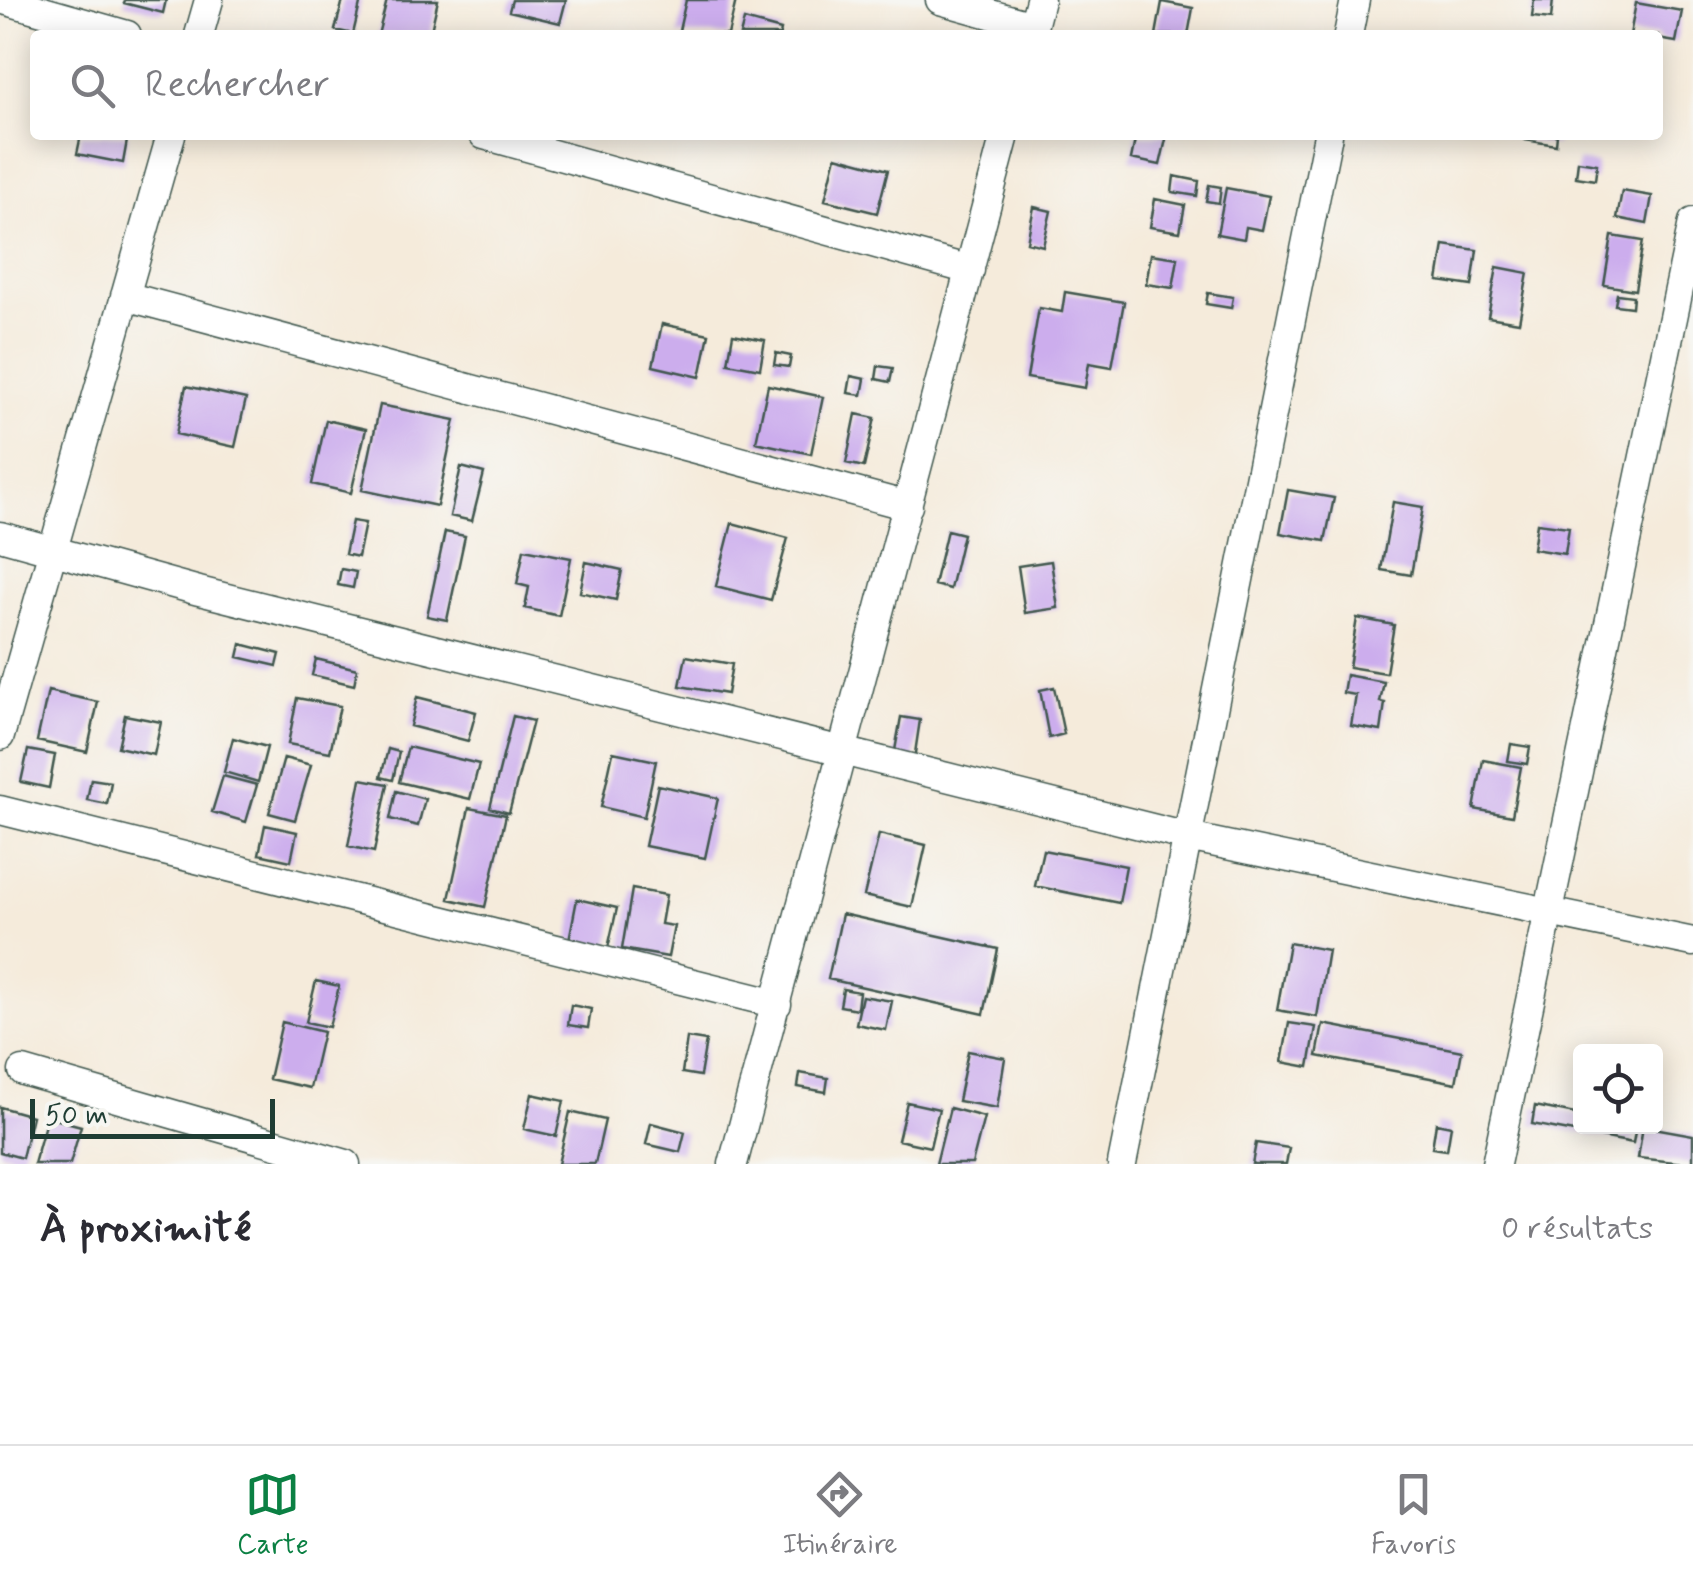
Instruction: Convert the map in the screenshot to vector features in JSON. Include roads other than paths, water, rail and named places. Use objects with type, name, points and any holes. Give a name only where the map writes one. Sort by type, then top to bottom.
[{"type":"street","points":[[4,0],[109,30]]},
{"type":"street","points":[[200,30],[209,0]]},
{"type":"street","points":[[940,0],[1035,20]]},
{"type":"street","points":[[1349,30],[1355,0]]},
{"type":"street","points":[[0,736],[170,140]]},
{"type":"street","points":[[502,140],[970,270]]},
{"type":"street","points":[[733,1164],[1004,140]]},
{"type":"street","points":[[1122,1164],[1327,140]]},
{"type":"street","points":[[1496,1164],[1693,222]]},
{"type":"street","points":[[125,296],[908,506]]},
{"type":"street","points":[[0,536],[199,591],[1188,838],[1693,942]]},
{"type":"street","points":[[0,810],[778,1004]]},
{"type":"street","points":[[24,1071],[346,1164]]}]
